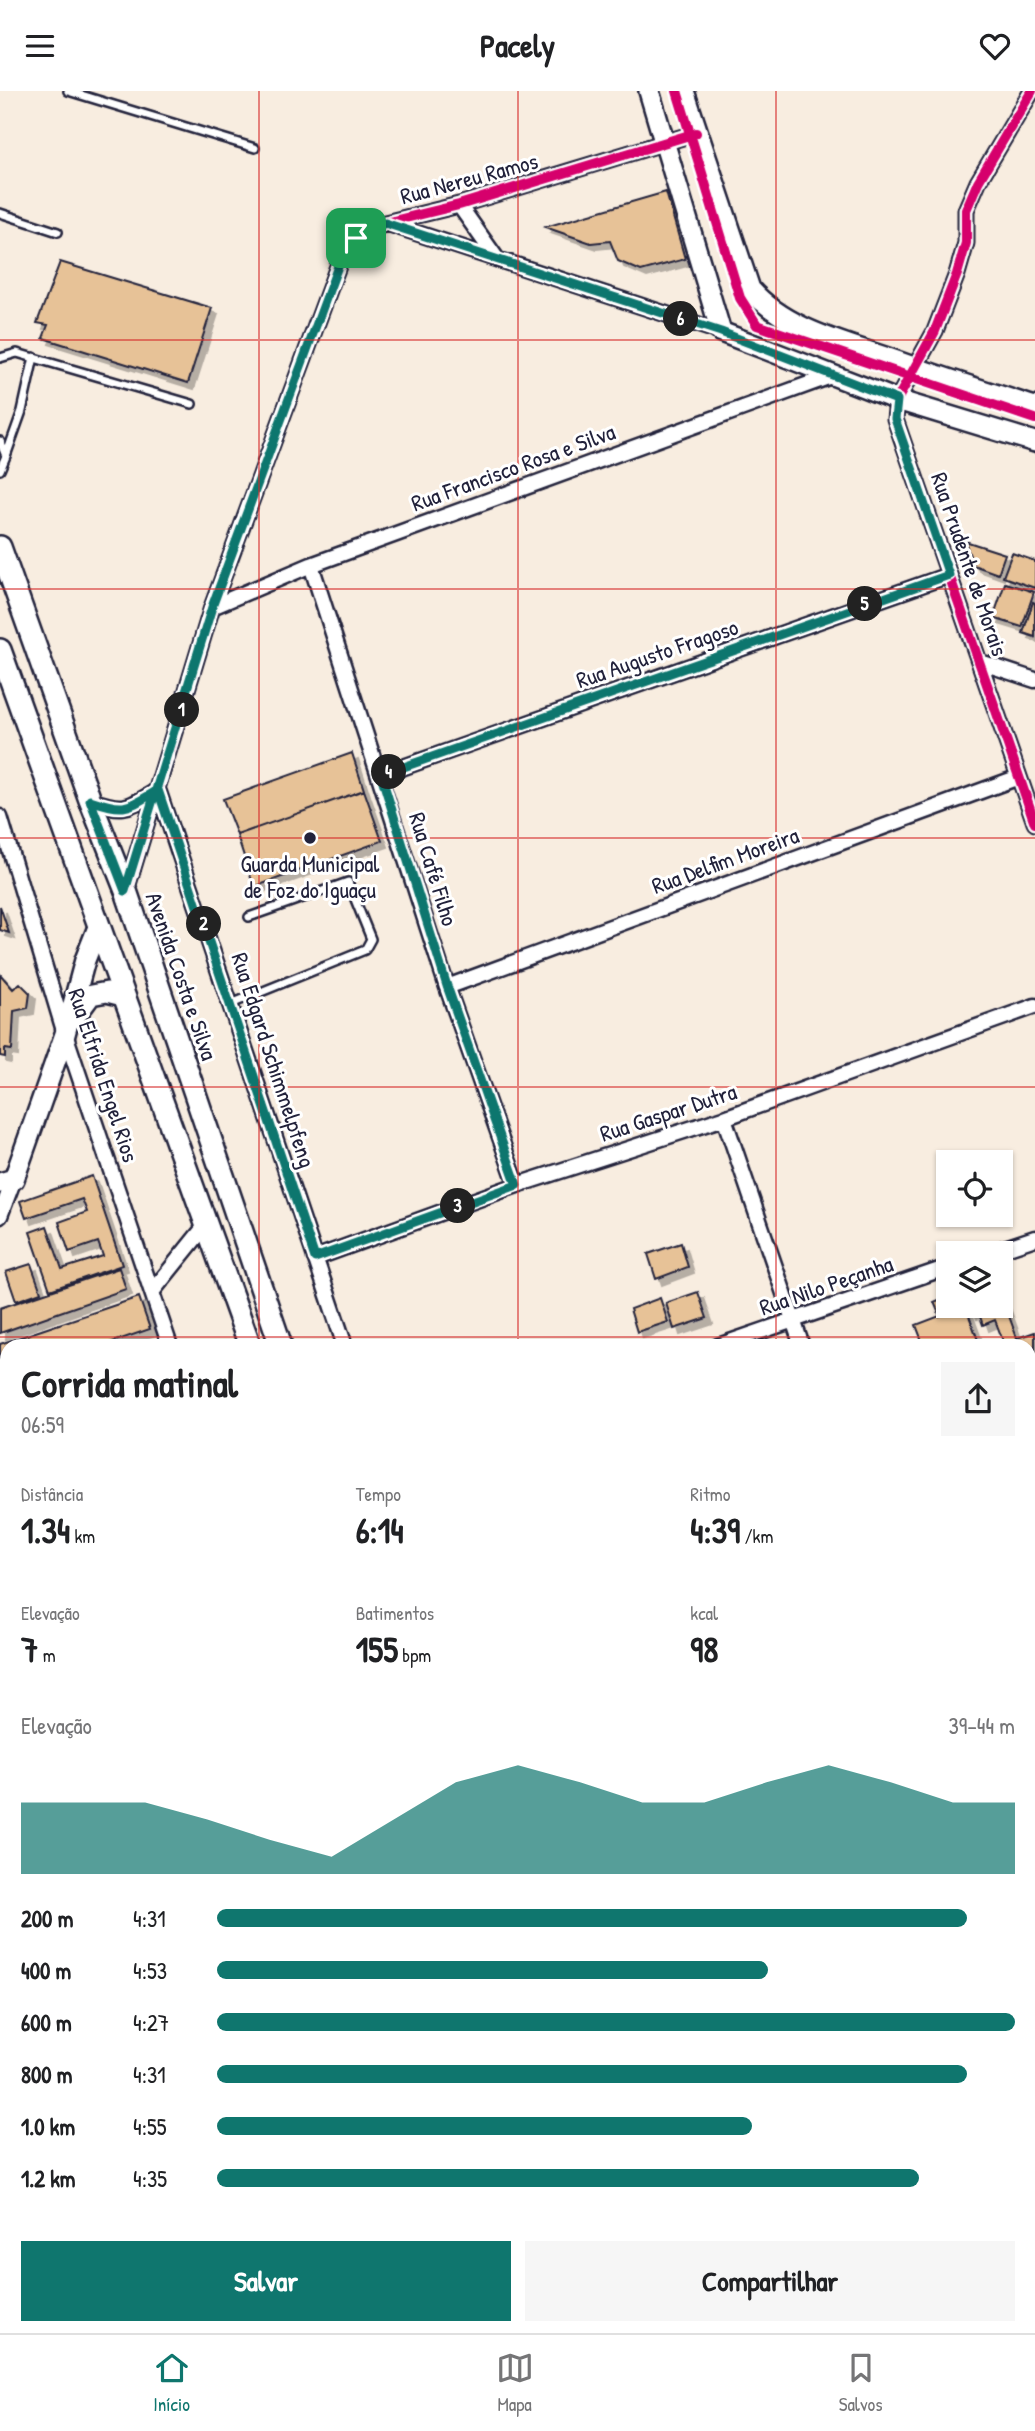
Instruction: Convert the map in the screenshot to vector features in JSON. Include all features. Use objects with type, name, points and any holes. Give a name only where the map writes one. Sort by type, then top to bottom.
[{"type":"main road","name":"Avenida Costa e Silva","points":[[0,547],[125,891],[279,1339]]},
{"type":"main road","points":[[0,650],[247,1339]]},
{"type":"street","points":[[649,91],[721,332]]},
{"type":"street","points":[[684,91],[750,289],[766,307],[784,318],[857,349],[1035,407]]},
{"type":"street","points":[[897,400],[935,331],[957,274],[965,243],[966,210],[978,182],[1032,91]]},
{"type":"street","name":"Rua Nereu Ramos","points":[[125,891],[212,607],[341,258],[356,238],[385,223],[459,205],[665,145],[696,133]]},
{"type":"street","points":[[459,205],[497,259]]},
{"type":"street","points":[[385,223],[721,332],[897,400],[1035,442]]},
{"type":"street","name":"Rua Francisco Rosa e Silva","points":[[212,607],[311,565],[831,376]]},
{"type":"street","name":"Rua Prudente de Morais","points":[[897,400],[895,419],[1035,823]]},
{"type":"street","name":"Rua Café Filho","points":[[311,565],[447,986],[517,1185]]},
{"type":"street","name":"Rua Augusto Fragoso","points":[[381,775],[949,575]]},
{"type":"street","points":[[980,661],[1035,680]]},
{"type":"street","name":"Rua Delfim Moreira","points":[[447,986],[1019,777]]},
{"type":"street","points":[[90,800],[117,809],[131,806],[158,790]]},
{"type":"street","name":"Rua Edgard Schimmelpfeng","points":[[158,790],[343,1339]]},
{"type":"street","name":"Rua Elfrida Engel Rios","points":[[0,817],[65,1034],[168,1339]]},
{"type":"street","points":[[0,1216],[7,1181],[65,1034],[85,960],[99,927]]},
{"type":"street","points":[[65,1034],[91,995],[107,992],[123,996]]},
{"type":"street","name":"Rua Gaspar Dutra","points":[[315,1258],[517,1185],[724,1118],[1035,1006]]},
{"type":"street","points":[[724,1118],[800,1339]]},
{"type":"street","points":[[152,1292],[206,1225]]},
{"type":"street","points":[[1013,1245],[1035,1238]]},
{"type":"street","name":"Rua Nilo Peçanha","points":[[738,1339],[936,1271]]},
{"type":"lane","points":[[68,91],[255,148]]},
{"type":"lane","points":[[0,213],[58,232]]},
{"type":"lane","points":[[0,358],[17,353],[192,404]]},
{"type":"lane","points":[[0,470],[22,411],[34,358]]},
{"type":"lane","points":[[0,441],[6,456]]},
{"type":"lane","points":[[231,1004],[365,950],[371,939],[348,882],[249,917]]},
{"type":"building","points":[[666,192],[685,259],[641,271],[618,261],[610,241],[591,243],[545,227]]},
{"type":"building","points":[[60,262],[212,308],[188,383],[43,338],[48,325],[37,323]]},
{"type":"building","points":[[965,541],[1005,554],[998,574],[973,565]]},
{"type":"building","points":[[1012,553],[1035,561],[1035,588],[1003,577]]},
{"type":"building","points":[[1005,583],[1034,592],[1022,627],[993,618]]},
{"type":"building","points":[[1033,602],[1035,603],[1035,637],[1023,633]]},
{"type":"building","points":[[352,753],[364,790],[237,835],[223,799]]},
{"type":"building","name":"Guarda Municipal de Foz do Iguaçu","points":[[364,790],[382,841],[254,887],[237,835]]},
{"type":"building","points":[[0,906],[9,933],[0,930]]},
{"type":"building","points":[[0,974],[13,989],[20,983],[30,993],[28,1008],[14,1011],[12,1050],[5,1049],[5,1057],[0,1056]]},
{"type":"building","points":[[92,1176],[122,1265],[50,1290],[30,1232],[47,1226],[62,1269],[103,1256],[98,1242],[69,1252],[59,1222],[87,1212],[82,1199],[26,1218],[20,1201]]},
{"type":"building","points":[[681,1243],[688,1267],[656,1279],[648,1254]]},
{"type":"building","points":[[31,1264],[41,1292],[16,1301],[6,1272]]},
{"type":"building","points":[[119,1268],[126,1289],[0,1333],[0,1308]]},
{"type":"building","points":[[698,1292],[707,1318],[674,1329],[666,1303]]},
{"type":"building","points":[[139,1297],[150,1329],[121,1339],[15,1339]]},
{"type":"building","points":[[660,1298],[668,1322],[637,1332],[630,1309]]},
{"type":"building","points":[[936,1318],[970,1318],[978,1339],[921,1339],[916,1325]]},
{"type":"building","points":[[980,1318],[1010,1318],[1017,1339],[1002,1339],[995,1320],[983,1325]]},
{"type":"building","points":[[1035,1332],[1035,1339],[1017,1338]]},
{"type":"cycle path","points":[[677,91],[740,298],[757,325],[1035,419]]},
{"type":"cycle path","points":[[1032,91],[978,182],[966,210],[966,243],[957,274],[935,331],[897,400],[895,419],[1035,823]]},
{"type":"cycle path","points":[[126,891],[212,607],[341,258],[356,238],[385,223],[459,205],[696,133]]},
{"type":"place","name":"Guarda Municipal de Foz do Iguaçu","points":[[310,838]]},
{"type":"route","points":[[356,238],[341,258],[212,607],[158,790],[125,891],[90,800],[117,809],[131,806],[158,790],[315,1258],[517,1185],[447,986],[381,775],[949,575],[895,419],[897,400],[721,332],[385,223],[356,238]]}]
